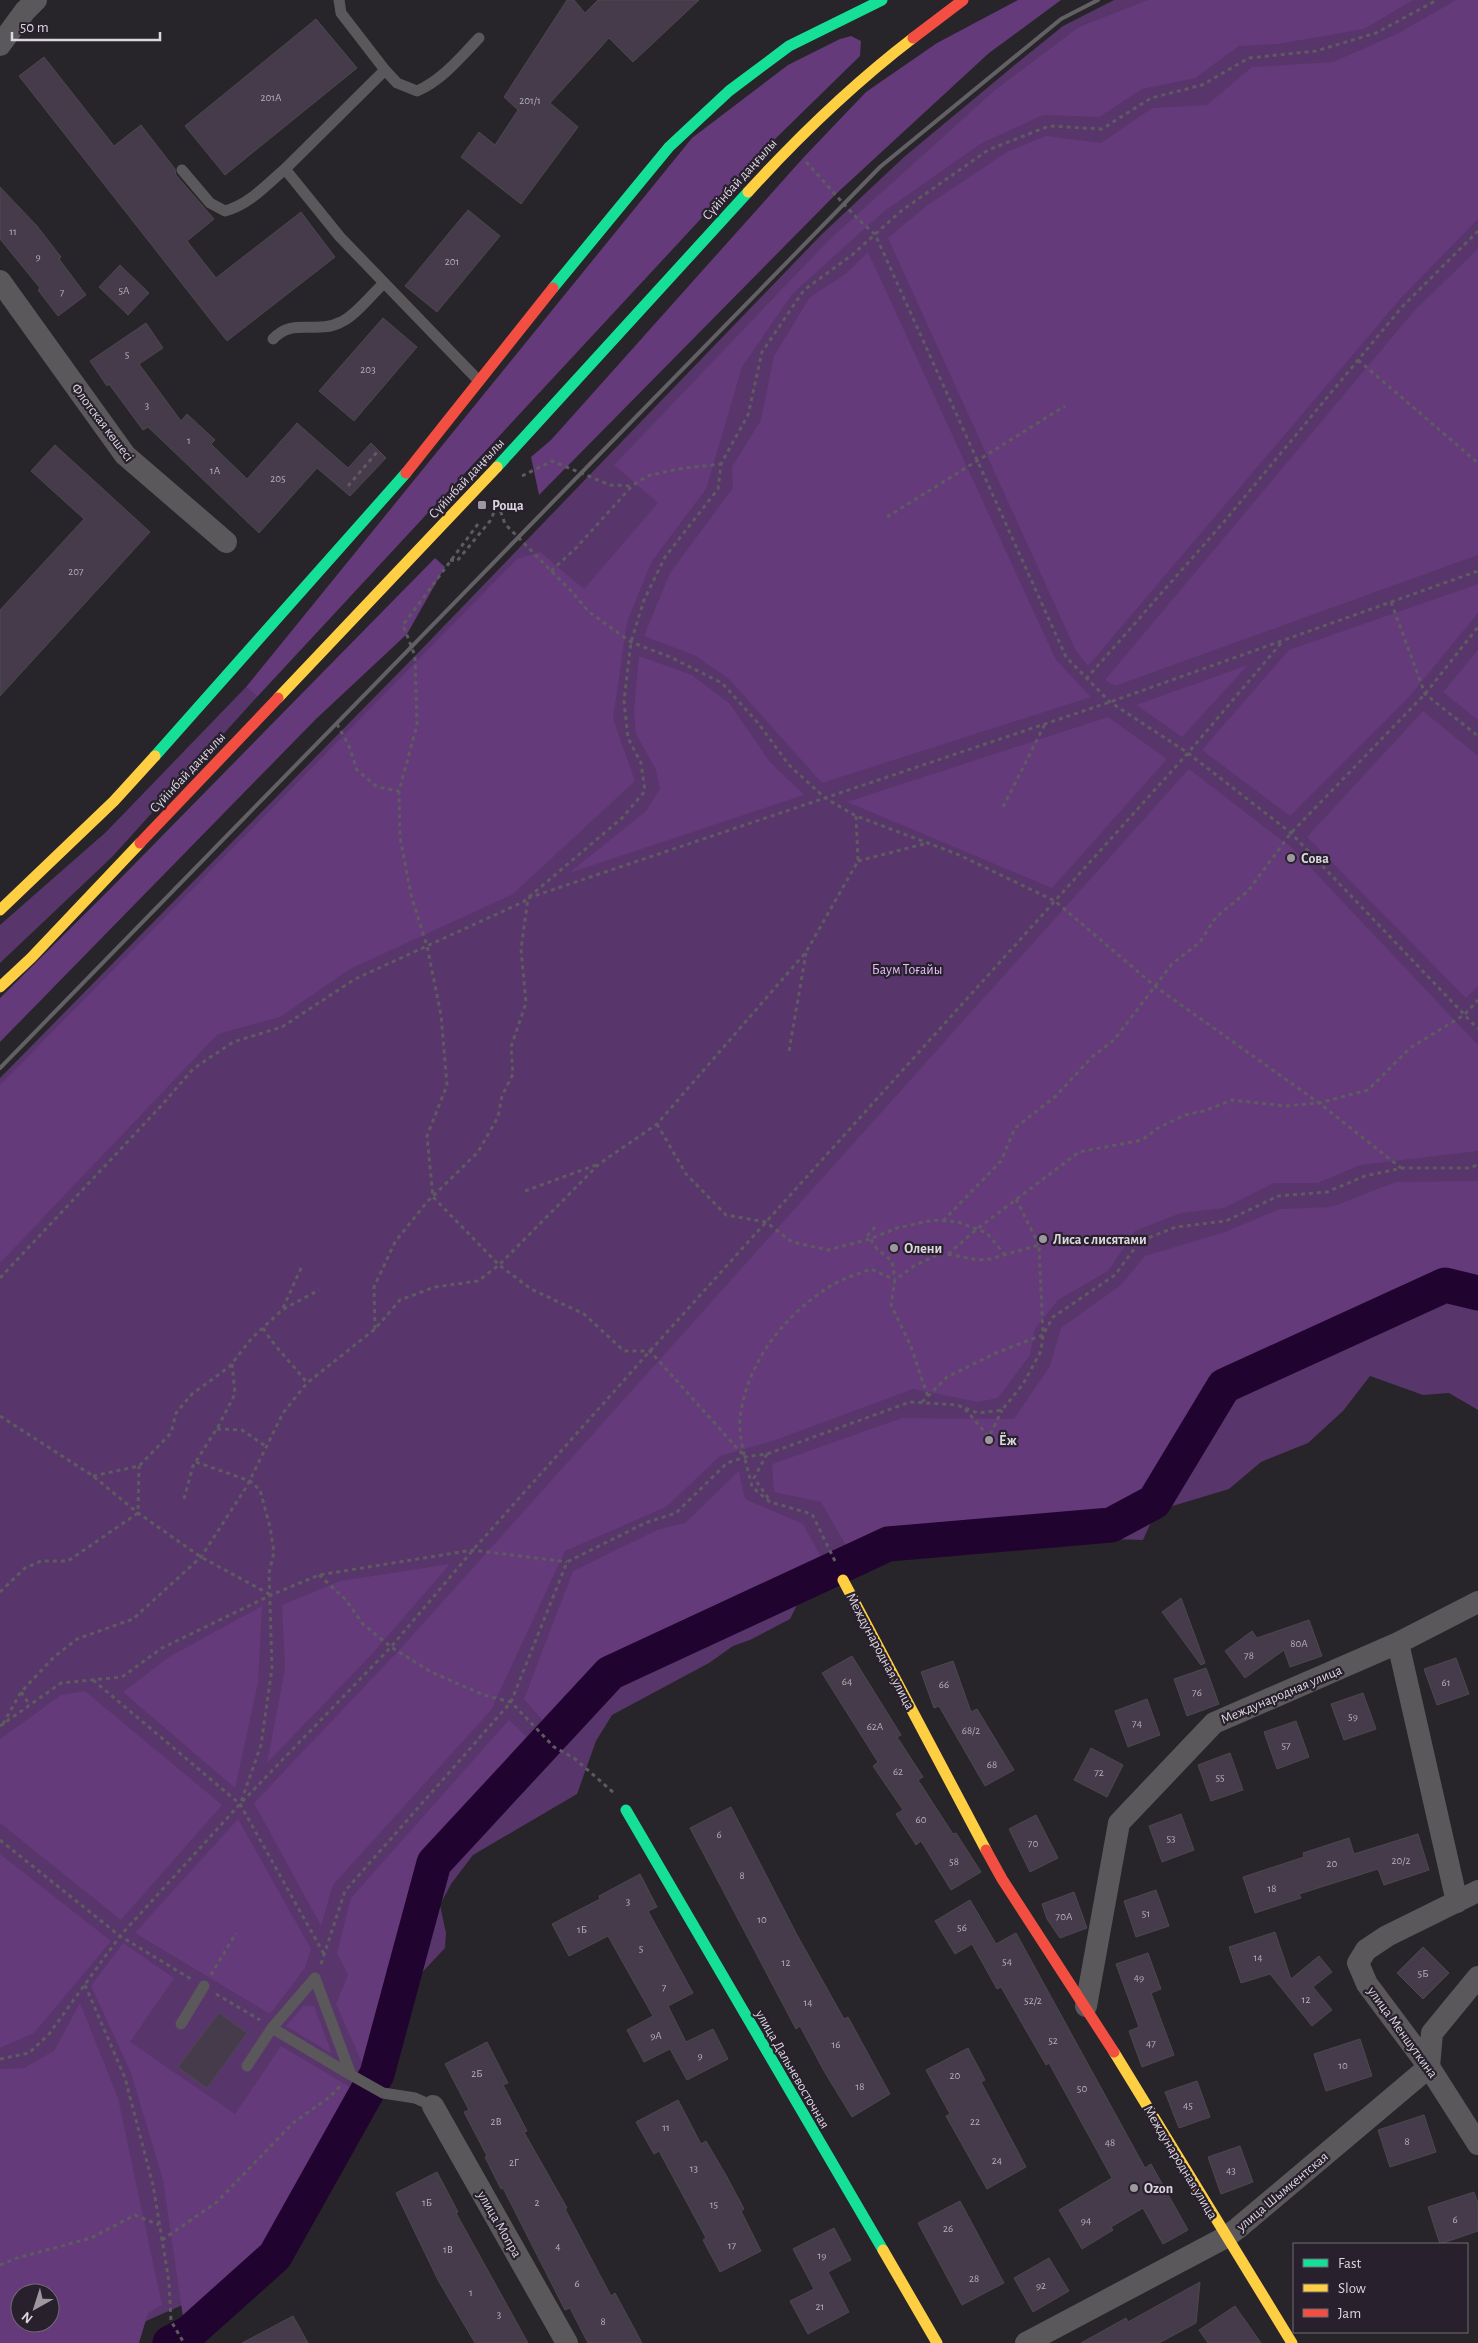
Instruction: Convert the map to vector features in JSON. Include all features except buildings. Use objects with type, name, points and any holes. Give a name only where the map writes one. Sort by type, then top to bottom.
[{"type":"main road","points":[[0,910],[114,801],[387,497],[583,250],[669,147],[729,91],[789,46],[861,4],[882,0]]},
{"type":"main road","name":"Сүйінбай даңғылы","points":[[0,987],[31,958],[470,496],[791,145],[867,73],[963,0]]},
{"type":"main road","name":"Международная улица","points":[[842,1580],[1002,1879],[1086,2006],[1292,2343]]},
{"type":"main road","name":"улица Дальневосточная","points":[[626,1810],[937,2343]]},
{"type":"street","points":[[0,45],[25,11],[36,0]]},
{"type":"street","name":"Флотская көшесі","points":[[0,282],[125,455],[226,542]]},
{"type":"street","name":"Международная улица","points":[[1086,2006],[1120,1823],[1214,1723],[1398,1643],[1478,1602]]},
{"type":"street","points":[[1398,1643],[1457,1902]]},
{"type":"street","name":"улица Меншуткина","points":[[1478,1892],[1387,1936],[1366,1950],[1358,1963],[1367,1984],[1429,2067],[1478,2144]]},
{"type":"street","points":[[1429,2067],[1432,2033],[1478,1977]]},
{"type":"street","name":"улица Шымкентская","points":[[1026,2343],[1226,2237],[1429,2067]]},
{"type":"street","name":"улица Мопра","points":[[433,2106],[567,2343]]},
{"type":"lane","points":[[339,0],[341,13],[396,84],[417,91],[430,86],[479,38]]},
{"type":"lane","points":[[182,170],[210,203],[225,211],[239,207],[285,169],[385,70]]},
{"type":"lane","points":[[285,169],[340,237],[478,381]]},
{"type":"lane","points":[[273,339],[278,333],[292,326],[325,328],[343,322],[384,283]]},
{"type":"lane","points":[[247,2066],[272,2028],[315,1978],[351,2075]]},
{"type":"lane","points":[[181,2024],[204,1986]]},
{"type":"lane","points":[[272,2028],[383,2093],[415,2098],[433,2106]]},
{"type":"path","points":[[0,1278],[162,1106],[193,1069],[233,1042],[282,1027],[356,979],[522,902],[622,818],[646,791],[641,763],[628,738],[624,701],[631,642],[644,600],[665,557],[718,489],[721,464],[748,415],[762,352],[804,290],[852,255],[901,211],[988,150],[1049,126],[1102,129],[1151,98],[1202,85],[1248,58],[1316,51],[1376,33],[1437,0]]},
{"type":"path","points":[[791,145],[845,204],[854,217],[875,234],[1066,656],[1110,702],[1188,753],[1291,833],[1478,1029]]},
{"type":"path","points":[[1086,679],[1223,523],[1402,307],[1478,231]]},
{"type":"path","points":[[1358,360],[1478,463]]},
{"type":"path","points":[[887,518],[1065,406]]},
{"type":"path","points":[[348,486],[378,451]]},
{"type":"path","points":[[521,476],[552,460],[610,485],[632,486]]},
{"type":"path","points":[[551,571],[576,548],[632,486],[648,476],[678,469],[721,464]]},
{"type":"path","points":[[450,560],[457,561],[490,521],[498,504],[504,497]]},
{"type":"path","points":[[498,504],[506,524],[589,612],[631,642],[670,656],[722,683],[758,723],[789,766],[825,798],[856,816],[966,858],[1055,900],[1156,987],[1318,1103],[1402,1168]]},
{"type":"path","points":[[480,522],[403,625],[415,656],[417,725],[399,791],[400,837],[410,895],[427,946],[441,1015],[447,1085],[427,1136],[433,1197],[499,1265],[531,1289],[584,1314],[624,1350],[650,1351],[745,1457]]},
{"type":"path","points":[[528,898],[1110,702],[1282,642],[1478,570]]},
{"type":"path","points":[[1391,602],[1425,694],[1478,736]]},
{"type":"path","points":[[943,1221],[1001,1161],[1015,1128],[1056,1096],[1092,1057],[1114,1040],[1172,964],[1200,942],[1216,917],[1248,891],[1291,833],[1425,694],[1478,627]]},
{"type":"path","points":[[0,2059],[29,2053],[49,2034],[120,1936],[240,1804],[391,1647],[473,1550],[650,1351],[1188,753],[1282,642]]},
{"type":"path","points":[[336,724],[349,746],[357,770],[377,787],[399,791]]},
{"type":"path","points":[[1003,807],[1045,724]]},
{"type":"path","points":[[1,1725],[21,1692],[54,1657],[77,1639],[133,1619],[201,1557],[250,1481],[284,1414],[307,1383],[375,1328],[400,1300],[435,1287],[478,1281],[499,1265],[599,1164],[657,1124],[806,952],[858,861],[856,816]]},
{"type":"path","points":[[858,861],[929,843]]},
{"type":"path","points":[[375,1328],[374,1287],[395,1242],[433,1197],[478,1152],[498,1117],[502,1096],[513,1074],[511,1048],[526,1003],[520,949],[528,898]]},
{"type":"path","points":[[789,1051],[806,952]]},
{"type":"path","points":[[948,1254],[1016,1199],[1079,1152],[1142,1140],[1158,1128],[1184,1115],[1204,1111],[1232,1100],[1284,1106],[1318,1103],[1368,1090],[1410,1048],[1464,1015],[1478,1000]]},
{"type":"path","points":[[657,1124],[686,1174],[726,1216],[766,1222],[792,1242],[828,1250],[870,1239],[897,1228],[934,1220],[958,1222],[987,1233],[1005,1255]]},
{"type":"path","points":[[525,1191],[599,1164]]},
{"type":"path","points":[[922,1403],[947,1377],[998,1352],[1043,1335],[1053,1317],[1115,1275],[1140,1241],[1176,1227],[1226,1221],[1278,1196],[1327,1192],[1365,1176],[1402,1168],[1468,1168],[1478,1165]]},
{"type":"path","points":[[963,1407],[989,1437],[1002,1410],[1023,1384],[1041,1351],[1043,1335],[1039,1245],[1016,1199]]},
{"type":"path","points":[[875,1227],[868,1235],[877,1250],[892,1261],[895,1280],[891,1305],[910,1344],[928,1397]]},
{"type":"path","points":[[895,1280],[926,1260],[942,1253],[978,1260],[1005,1255],[1039,1245]]},
{"type":"path","points":[[282,1310],[302,1266]]},
{"type":"path","points":[[825,1537],[812,1514],[770,1502],[752,1487],[745,1457],[740,1421],[748,1386],[767,1346],[789,1318],[830,1286],[872,1269],[895,1280]]},
{"type":"path","points":[[93,1476],[139,1466],[171,1433],[176,1414],[192,1394],[232,1362],[282,1310],[319,1290]]},
{"type":"path","points":[[263,1328],[274,1346],[289,1358],[307,1383]]},
{"type":"path","points":[[184,1499],[196,1462],[217,1429],[235,1394],[232,1362]]},
{"type":"path","points":[[1,1725],[61,1683],[122,1677],[162,1648],[271,1594],[319,1574],[473,1550],[567,1562],[645,1524],[676,1513],[726,1463],[745,1457],[767,1454],[910,1402],[963,1407],[978,1413],[1002,1410]]},
{"type":"path","points":[[0,1416],[93,1476],[138,1514],[201,1557],[271,1594]]},
{"type":"path","points":[[217,1429],[242,1430],[267,1447]]},
{"type":"path","points":[[767,1454],[754,1478],[770,1502]]},
{"type":"path","points":[[196,1462],[250,1481],[260,1490],[270,1527],[274,1552],[269,1573],[272,1668],[262,1745],[240,1804]]},
{"type":"path","points":[[138,1514],[139,1466]]},
{"type":"path","points":[[0,1592],[25,1568],[40,1561],[68,1561],[138,1514]]},
{"type":"path","points":[[315,1978],[345,1891],[511,1702],[567,1562]]},
{"type":"path","points":[[319,1574],[345,1599],[363,1624],[391,1647],[431,1672],[484,1695],[511,1702],[554,1747],[574,1758],[612,1789],[626,1810]]},
{"type":"path","points":[[93,1680],[240,1804],[324,1954]]},
{"type":"path","points":[[21,1692],[30,1705]]},
{"type":"path","points":[[0,1840],[120,1936]]},
{"type":"path","points":[[204,1986],[236,1933]]},
{"type":"path","points":[[85,1985],[124,2078],[153,2185],[169,2282],[171,2321],[184,2343]]},
{"type":"path","points":[[162,2240],[217,2202],[293,2123],[330,2096],[351,2075]]},
{"type":"path","points":[[0,2264],[91,2238],[135,2215],[160,2225]]},
{"type":"green space","name":"Баум Тоғайы","points":[[1114,0],[1478,0],[1478,1410],[1449,1393],[1423,1395],[1370,1376],[1343,1411],[1308,1443],[1261,1462],[1229,1489],[1156,1511],[1143,1540],[1111,1539],[1079,1543],[959,1547],[925,1540],[888,1544],[813,1573],[790,1619],[750,1640],[733,1646],[709,1663],[612,1715],[596,1741],[577,1794],[473,1855],[451,1884],[440,1905],[446,1933],[445,1948],[385,2012],[368,2073],[286,2224],[187,2303],[137,2325],[0,2343],[0,1078],[415,656],[821,235],[904,157],[1063,26]]},
{"type":"green space","points":[[246,687],[257,697],[112,857],[0,963],[0,925],[106,832]]},
{"type":"shaded area","points":[[1018,0],[1061,0],[989,53],[836,194],[539,495],[531,457],[551,440],[803,158],[866,92],[937,43]]},
{"type":"shaded area","points":[[1148,0],[1413,0],[1364,29],[1277,44],[1239,46],[1195,78],[1142,89],[1099,117],[1043,115],[982,143],[883,212],[792,294],[742,367],[706,489],[652,561],[627,622],[613,719],[635,781],[513,894],[350,969],[280,1017],[218,1034],[0,1263],[0,1085],[517,559],[540,552],[584,589],[658,503],[614,465],[828,241],[995,90],[1079,27]]},
{"type":"shaded area","points":[[1456,0],[1478,0],[1478,219],[1400,299],[1088,666],[1076,651],[888,238],[929,204],[1007,152],[1046,136],[1101,143],[1152,108],[1207,105],[1252,67],[1333,62],[1397,34]]},
{"type":"shaded area","points":[[851,36],[861,41],[860,56],[774,140],[257,697],[246,687],[692,138],[788,65],[840,39]]},
{"type":"shaded area","points":[[1478,249],[1478,555],[1115,686],[1105,680],[1414,311]]},
{"type":"shaded area","points":[[868,252],[1056,660],[1091,697],[822,783],[729,679],[696,656],[644,636],[670,573],[733,488],[732,467],[761,420],[774,356],[810,297],[847,273]]},
{"type":"shaded area","points":[[435,558],[445,567],[407,634],[316,719],[0,1042],[0,998],[110,889]]},
{"type":"shaded area","points":[[1478,584],[1478,613],[1409,697],[1290,816],[1202,750],[1289,650]]},
{"type":"shaded area","points":[[1478,650],[1478,720],[1443,692]]},
{"type":"shaded area","points":[[639,656],[692,675],[730,704],[770,762],[804,795],[569,873],[646,811],[660,789],[656,770],[636,734],[634,710]]},
{"type":"shaded area","points":[[1248,665],[1182,737],[1136,705]]},
{"type":"shaded area","points":[[1423,711],[1478,756],[1478,986],[1466,998],[1307,837]]},
{"type":"shaded area","points":[[1108,717],[1167,759],[1052,888],[847,802]]},
{"type":"shaded area","points":[[1189,769],[1292,848],[1478,1045],[1478,1151],[1360,1165],[1318,1183],[1274,1183],[1224,1208],[1181,1213],[1135,1231],[1108,1271],[1058,1300],[1035,1329],[1030,1355],[998,1398],[978,1402],[913,1389],[773,1441],[720,1456],[666,1507],[565,1551],[491,1710],[333,1885],[321,1926],[254,1803],[403,1646]]},
{"type":"shaded area","points":[[1478,1181],[1478,1277],[1444,1270],[1210,1380],[1144,1488],[1108,1512],[894,1527],[847,1547],[821,1502],[774,1492],[772,1464],[902,1418],[1014,1419],[1050,1366],[1061,1328],[1121,1285],[1145,1256],[1225,1232],[1280,1209],[1331,1207],[1396,1182]]},
{"type":"shaded area","points":[[739,1471],[745,1499],[803,1524],[821,1557],[599,1663],[547,1725],[524,1699],[573,1571],[657,1530],[685,1523]]},
{"type":"shaded area","points":[[450,1564],[372,1654],[267,1763],[285,1669],[282,1605],[340,1581]]},
{"type":"shaded area","points":[[262,1606],[258,1683],[235,1788],[123,1692],[169,1657]]},
{"type":"shaded area","points":[[85,1691],[222,1805],[121,1920],[0,1823],[0,1739],[61,1695]]},
{"type":"shaded area","points":[[509,1720],[530,1740],[425,1856],[365,2069],[336,2004],[348,1975],[337,1953],[351,1898]]},
{"type":"shaded area","points":[[238,1819],[311,1949],[305,1968],[270,2014],[135,1933]]},
{"type":"shaded area","points":[[0,1854],[111,1941],[34,2033],[0,2048]]},
{"type":"shaded area","points":[[123,1943],[174,1978],[130,2042],[235,2114],[281,2046],[355,2090],[265,2256],[184,2324],[163,2180],[131,2073],[91,1986]]},
{"type":"shaded area","points":[[80,2003],[118,2098],[162,2305],[148,2313],[139,2343],[0,2343],[0,2069],[24,2068],[54,2051]]},
{"type":"shaded area","points":[[303,2006],[314,2006],[332,2054],[286,2026]]},
{"type":"waterway","points":[[170,2343],[189,2333],[275,2256],[377,2074],[434,1863],[610,1673],[888,1544],[1111,1525],[1154,1502],[1224,1386],[1445,1285],[1478,1293]]},
{"type":"railway","points":[[0,1068],[880,167],[1061,19],[1098,0]]},
{"type":"traffic: fast","points":[[553,288],[669,147],[729,91],[789,46],[882,0]]},
{"type":"traffic: fast","points":[[497,467],[748,192]]},
{"type":"traffic: fast","points":[[155,756],[406,473]]},
{"type":"traffic: fast","points":[[626,1810],[883,2250]]},
{"type":"traffic: slow","points":[[748,192],[827,111],[913,38]]},
{"type":"traffic: slow","points":[[278,698],[497,467]]},
{"type":"traffic: slow","points":[[0,910],[114,801],[155,756]]},
{"type":"traffic: slow","points":[[0,987],[31,958],[140,843]]},
{"type":"traffic: slow","points":[[843,1580],[986,1850]]},
{"type":"traffic: slow","points":[[1114,2052],[1292,2343]]},
{"type":"traffic: slow","points":[[883,2250],[937,2343]]},
{"type":"traffic: jam","points":[[913,38],[963,0]]},
{"type":"traffic: jam","points":[[406,473],[553,288]]},
{"type":"traffic: jam","points":[[140,843],[278,698]]},
{"type":"traffic: jam","points":[[986,1850],[1002,1879],[1114,2052]]},
{"type":"place","name":"Роща","points":[[482,505]]},
{"type":"place","name":"Сова","points":[[1291,858]]},
{"type":"place","name":"Лиса с лисятами","points":[[1043,1239]]},
{"type":"place","name":"Олени","points":[[894,1248]]},
{"type":"place","name":"Ёж","points":[[989,1440]]},
{"type":"place","name":"Ozon","points":[[1134,2188]]}]
